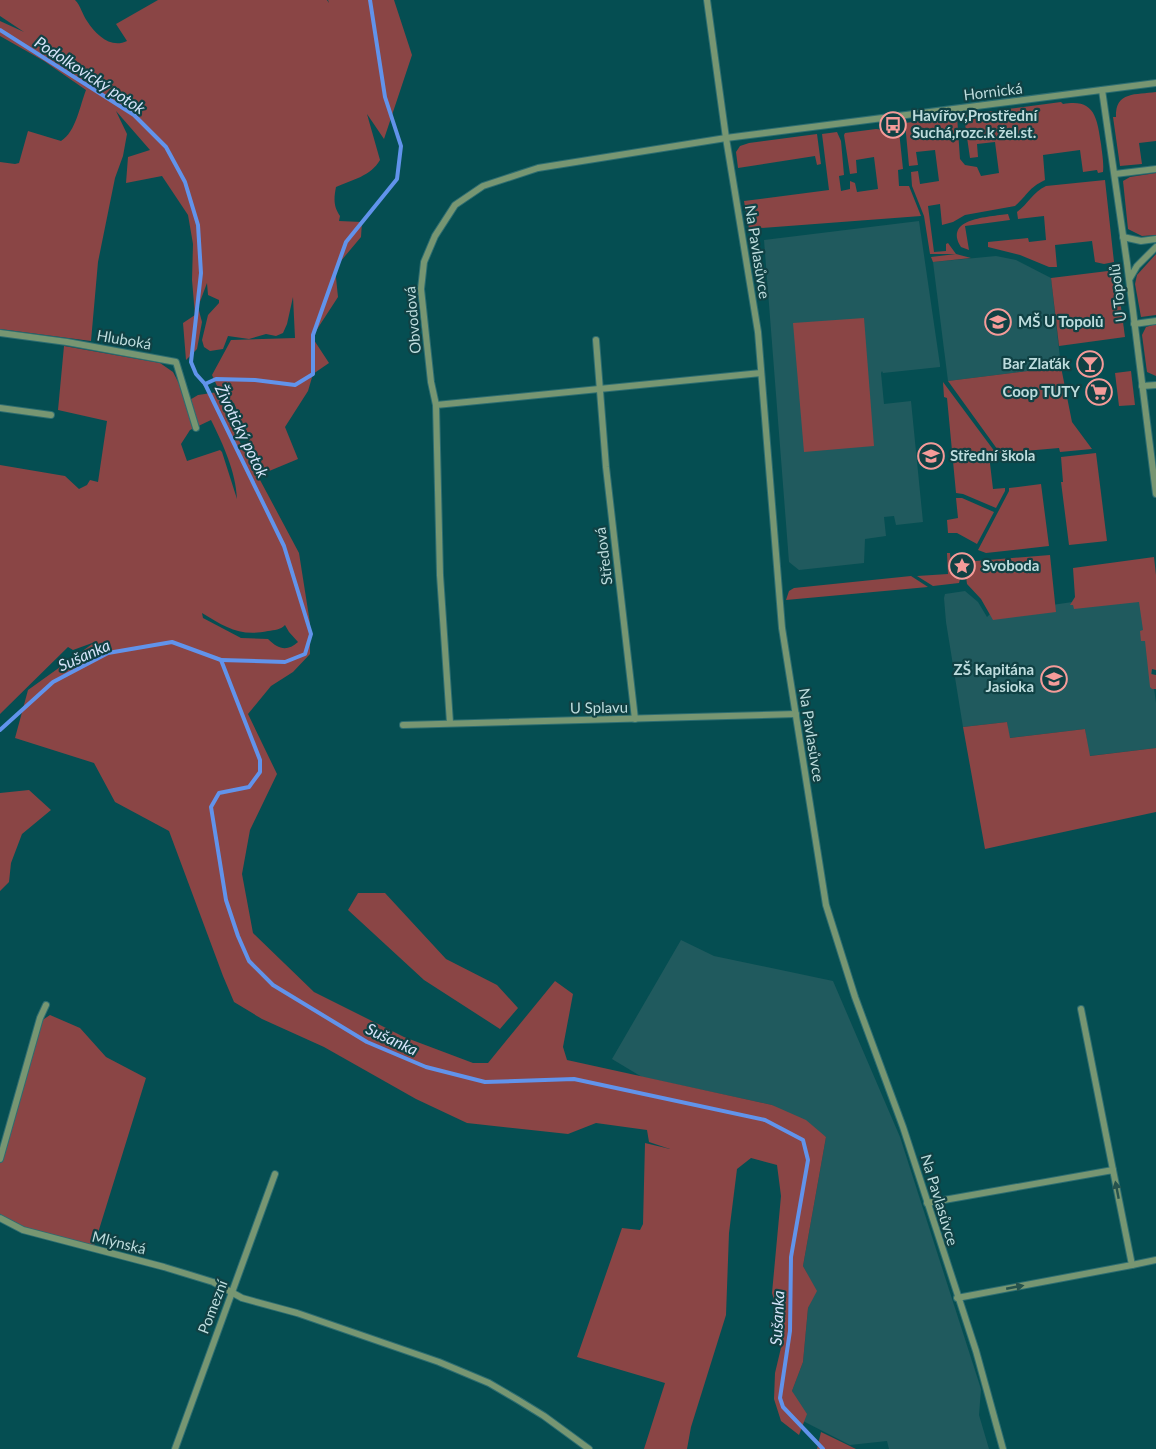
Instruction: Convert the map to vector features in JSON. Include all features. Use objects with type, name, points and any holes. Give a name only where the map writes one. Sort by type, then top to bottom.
[{"type":"street","name":"Na Pavlasůvce","points":[[707,0],[726,138],[758,332],[782,628],[826,905],[855,997],[903,1127],[976,1351],[1003,1449]]},
{"type":"street","name":"Hornická","points":[[726,138],[1156,83]]},
{"type":"street","name":"U Topolů","points":[[1102,90],[1156,494]]},
{"type":"street","name":"Obvodová","points":[[450,723],[440,575],[436,405],[431,382],[421,288],[424,262],[435,236],[455,205],[483,186],[538,168],[726,138]]},
{"type":"street","points":[[1115,174],[1156,169]]},
{"type":"street","points":[[1123,237],[1141,241],[1156,239]]},
{"type":"street","points":[[1129,280],[1137,266],[1156,247]]},
{"type":"street","points":[[1134,324],[1156,321]]},
{"type":"street","name":"Hluboká","points":[[0,333],[67,342],[176,362],[196,428]]},
{"type":"street","name":"Středová","points":[[596,340],[599,389],[635,719]]},
{"type":"street","points":[[436,405],[761,373]]},
{"type":"street","points":[[1142,386],[1156,385]]},
{"type":"street","points":[[0,408],[51,415]]},
{"type":"street","name":"U Splavu","points":[[403,724],[795,714]]},
{"type":"street","points":[[0,1159],[40,1018],[46,1005]]},
{"type":"street","points":[[1081,1009],[1132,1265]]},
{"type":"street","points":[[927,1203],[1113,1170]]},
{"type":"street","name":"Pomezní","points":[[175,1449],[275,1174]]},
{"type":"street","name":"Mlýnská","points":[[0,1218],[23,1230],[213,1282],[231,1293],[439,1362],[473,1376],[544,1416],[589,1449]]},
{"type":"street","points":[[957,1298],[1156,1260]]},
{"type":"shaded area","points":[[0,0],[75,0],[95,31],[110,42],[121,43],[127,41],[116,24],[158,0],[327,0],[329,3],[328,0],[394,0],[412,55],[384,139],[367,114],[380,160],[366,174],[336,187],[335,202],[340,216],[339,221],[362,222],[361,237],[335,268],[338,297],[312,337],[329,363],[313,374],[308,391],[285,427],[298,459],[262,474],[234,403],[222,397],[212,375],[231,340],[295,338],[293,297],[283,333],[276,336],[266,334],[249,339],[228,336],[223,349],[210,351],[204,347],[202,340],[208,315],[219,300],[208,295],[207,283],[198,307],[202,322],[197,349],[186,360],[183,323],[195,315],[192,280],[193,244],[188,215],[162,176],[126,183],[128,157],[150,150],[116,111],[127,134],[123,156],[115,178],[98,262],[91,341],[0,329],[0,162],[19,163],[28,131],[61,141],[66,137],[77,118],[86,90],[44,61],[0,36],[0,21],[24,32],[0,16]]},
{"type":"shaded area","points":[[1156,92],[1156,141],[1139,143],[1142,164],[1120,166],[1113,117],[1116,117],[1119,103],[1123,98],[1134,94]]},
{"type":"shaded area","points":[[1061,102],[1063,104],[1082,104],[1088,107],[1096,118],[1098,126],[1103,172],[1098,173],[1097,170],[1083,172],[1080,150],[1043,155],[1045,180],[1031,189],[1015,206],[965,215],[942,225],[940,204],[928,206],[934,252],[946,251],[948,243],[956,254],[930,254],[924,216],[912,186],[911,172],[918,171],[920,184],[939,181],[935,150],[916,152],[918,165],[909,166],[905,123],[957,116],[960,159],[965,165],[977,167],[981,176],[999,173],[995,142],[977,144],[978,157],[970,158],[964,117],[967,114],[993,111],[996,118],[1001,117],[1000,110]]},
{"type":"shaded area","points":[[876,129],[885,130],[890,135],[899,131],[903,169],[898,170],[899,186],[909,186],[921,216],[749,229],[744,201],[829,190],[822,134],[837,132],[841,141],[844,175],[839,176],[841,191],[850,189],[850,181],[855,183],[857,192],[878,189],[874,157],[856,160],[857,173],[850,174],[844,135]]},
{"type":"shaded area","points":[[817,134],[821,164],[817,165],[815,156],[738,168],[736,152],[740,146]]},
{"type":"shaded area","points":[[1156,173],[1156,235],[1142,236],[1128,229],[1123,181],[1130,177]]},
{"type":"shaded area","points":[[1105,180],[1114,262],[1104,264],[1095,262],[1092,241],[1055,245],[1057,267],[1049,267],[1020,255],[988,247],[988,242],[1028,238],[1029,242],[1046,240],[1044,216],[1018,219],[1017,212],[1046,186]]},
{"type":"shaded area","points":[[1008,214],[1010,220],[965,226],[969,250],[961,247],[957,237],[958,230],[963,225],[980,218]]},
{"type":"shaded area","points":[[919,221],[940,367],[883,373],[882,371],[881,373],[884,404],[911,401],[923,522],[896,525],[894,516],[884,517],[886,536],[865,539],[864,563],[799,570],[789,562],[764,240]]},
{"type":"shaded area","points":[[956,254],[971,258],[933,262],[931,257]]},
{"type":"shaded area","points":[[1156,254],[1156,315],[1141,317],[1135,284],[1137,275]]},
{"type":"shaded area","name":"MŠ U Topolů","points":[[996,256],[1016,260],[1051,278],[1061,367],[948,381],[933,262]]},
{"type":"shaded area","points":[[1116,270],[1125,337],[1059,346],[1051,278]]},
{"type":"shaded area","points":[[864,318],[874,446],[804,452],[793,323]]},
{"type":"shaded area","points":[[1156,324],[1156,376],[1147,372],[1142,335],[1146,327]]},
{"type":"shaded area","points":[[64,346],[160,363],[173,372],[188,401],[198,395],[218,392],[227,418],[299,553],[310,623],[310,654],[293,672],[271,686],[248,714],[277,774],[250,830],[242,874],[253,933],[314,992],[404,1037],[473,1063],[488,1063],[555,981],[573,994],[563,1047],[567,1060],[772,1105],[806,1120],[826,1137],[803,1266],[817,1291],[808,1308],[803,1362],[792,1391],[807,1414],[799,1435],[781,1421],[774,1399],[775,1373],[784,1335],[772,1293],[781,1196],[777,1165],[751,1158],[737,1169],[729,1233],[726,1315],[691,1427],[687,1449],[644,1449],[665,1383],[577,1357],[622,1228],[640,1230],[643,1224],[645,1143],[670,1149],[649,1142],[647,1130],[596,1123],[568,1134],[467,1123],[416,1099],[324,1047],[262,1019],[234,1002],[169,831],[115,802],[94,763],[15,738],[28,690],[95,642],[73,650],[68,647],[0,714],[0,465],[65,476],[79,489],[87,485],[90,480],[98,482],[107,421],[58,410]],"holes":[[[211,420],[231,468],[237,499],[220,450],[187,461],[181,444],[190,430]],[[202,613],[241,632],[258,633],[279,629],[285,625],[298,642],[283,648],[268,639],[241,638],[203,618]]]},
{"type":"shaded area","points":[[1061,367],[1072,422],[1092,449],[1060,452],[1059,448],[1000,453],[948,381]]},
{"type":"shaded area","points":[[1131,371],[1135,405],[1119,406],[1115,373]]},
{"type":"shaded area","points":[[943,382],[995,452],[989,455],[993,489],[1005,488],[996,508],[956,493],[947,398],[944,397]]},
{"type":"shaded area","points":[[1096,453],[1107,541],[1069,545],[1061,482],[1063,482],[1061,457]]},
{"type":"shaded area","points":[[1041,484],[1049,546],[986,553],[978,550],[1009,488]]},
{"type":"shaded area","points":[[956,498],[962,498],[994,512],[977,544],[957,533],[948,533],[947,520],[958,518]]},
{"type":"shaded area","points":[[947,553],[950,553],[951,564],[958,563],[959,583],[933,586],[917,576],[948,574]]},
{"type":"shaded area","points":[[1050,555],[1056,612],[993,620],[981,599],[967,584],[964,562]]},
{"type":"shaded area","points":[[1154,557],[1156,670],[1152,669],[1151,674],[1156,675],[1156,689],[1152,689],[1145,641],[1141,641],[1140,631],[1143,630],[1139,602],[1074,609],[1073,605],[1070,605],[1075,597],[1073,568]]},
{"type":"shaded area","points":[[911,576],[928,587],[786,600],[789,591],[794,588]]},
{"type":"shaded area","name":"ZŠ Kapitána Jasioka","points":[[965,591],[978,602],[987,617],[990,614],[1141,592],[1156,703],[1156,748],[1089,756],[1085,729],[1009,738],[1007,722],[963,727],[944,598],[945,594]]},
{"type":"shaded area","points":[[1007,722],[1010,738],[1085,729],[1090,756],[1156,748],[1156,812],[985,849],[963,727]]},
{"type":"shaded area","points":[[29,790],[51,810],[22,834],[11,863],[9,882],[0,891],[0,793]]},
{"type":"shaded area","points":[[358,893],[385,893],[446,959],[497,985],[518,1008],[500,1029],[424,980],[348,910]]},
{"type":"shaded area","points":[[681,940],[714,956],[833,981],[900,1137],[981,1389],[979,1415],[989,1449],[889,1449],[887,1441],[850,1445],[801,1420],[792,1391],[803,1362],[808,1308],[816,1291],[803,1266],[826,1137],[772,1105],[642,1077],[612,1059]]},
{"type":"shaded area","points":[[50,1015],[80,1028],[106,1057],[146,1078],[93,1249],[23,1230],[0,1218],[0,1159],[38,1023]]},
{"type":"shaded area","points":[[821,1432],[856,1449],[817,1449]]},
{"type":"waterway","name":"Životický potok","points":[[221,660],[285,662],[305,654],[311,634],[284,546],[205,384],[216,379],[255,380],[295,385],[313,374],[313,335],[346,242],[397,179],[401,146],[385,97],[370,0]]},
{"type":"waterway","name":"Podolkovický potok","points":[[0,30],[134,115],[166,147],[185,182],[198,225],[201,273],[191,362],[196,374],[205,384]]},
{"type":"waterway","name":"Sušanka","points":[[0,730],[53,682],[108,653],[172,642],[221,660],[260,760],[260,772],[249,787],[219,793],[211,807],[226,900],[238,936],[249,961],[273,985],[367,1042],[426,1067],[485,1082],[574,1079],[765,1120],[803,1140],[808,1160],[791,1257],[790,1331],[780,1398],[783,1407],[823,1449]]},
{"type":"place","name":"Havířov,Prostřední Suchá,rozc.k žel.st.","points":[[893,125]]},
{"type":"place","name":"MŠ U Topolů","points":[[998,322]]},
{"type":"place","name":"Bar Zlaťák","points":[[1090,364]]},
{"type":"place","name":"Coop TUTY","points":[[1099,392]]},
{"type":"place","name":"Střední škola","points":[[931,456]]},
{"type":"place","name":"Svoboda","points":[[962,566]]},
{"type":"place","name":"ZŠ Kapitána Jasioka","points":[[1054,679]]}]
